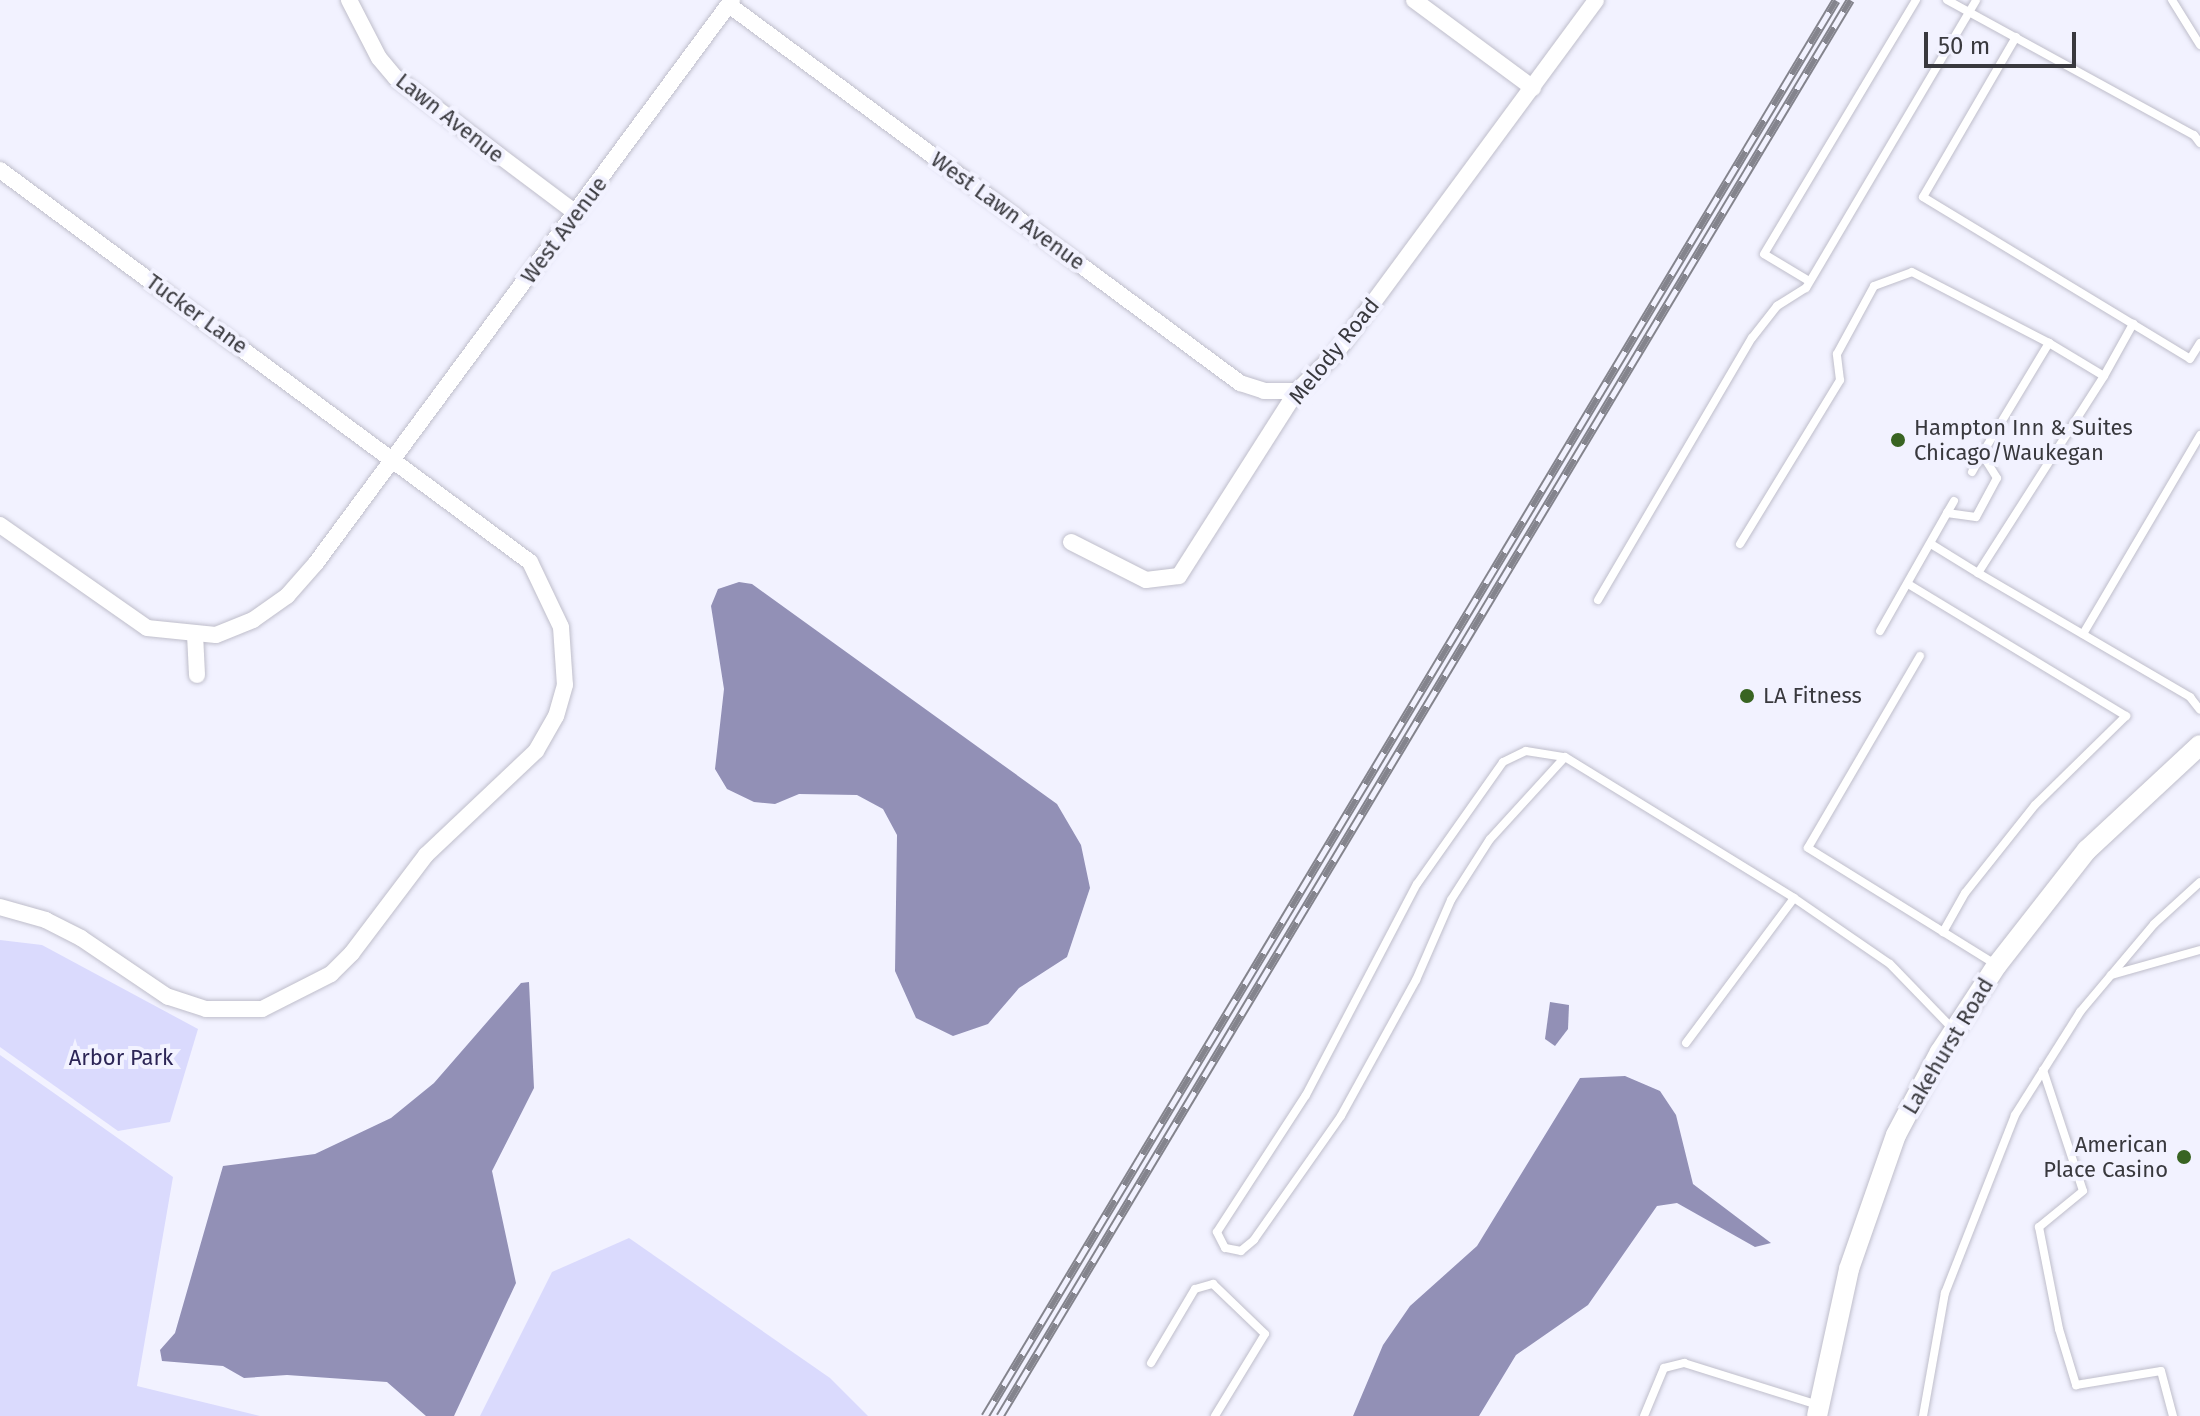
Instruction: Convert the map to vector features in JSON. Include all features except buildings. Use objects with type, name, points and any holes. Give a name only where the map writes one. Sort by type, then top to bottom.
[{"type":"street","name":"Lawn Avenue","points":[[349,0],[379,58],[396,78],[576,213]]},
{"type":"street","points":[[1414,0],[1533,88]]},
{"type":"street","name":"Melody Road","points":[[1071,542],[1146,580],[1179,576],[1297,391],[1336,353],[1596,0]]},
{"type":"street","name":"West Avenue","points":[[0,525],[147,628],[216,635],[253,620],[287,596],[576,213],[730,2]]},
{"type":"street","name":"West Lawn Avenue","points":[[730,2],[1240,383],[1264,391],[1297,391]]},
{"type":"street","name":"Tucker Lane","points":[[0,170],[509,543],[530,562],[561,627],[565,685],[556,716],[536,751],[426,855],[331,974],[262,1009],[206,1009],[168,997],[81,938],[46,920],[0,907]]},
{"type":"street","points":[[195,634],[197,675]]},
{"type":"street","name":"Lakehurst Road","points":[[1817,1410],[1849,1269],[1896,1135],[1954,1030],[1997,965],[2087,850],[2200,745]]},
{"type":"lane","points":[[1809,281],[1764,254],[1916,0]]},
{"type":"lane","points":[[1947,0],[2197,139],[2200,125]]},
{"type":"lane","points":[[1598,600],[1752,338],[1777,306],[1809,281],[1976,0]]},
{"type":"lane","points":[[2172,0],[2200,45]]},
{"type":"lane","points":[[2016,37],[1923,197],[2200,365]]},
{"type":"lane","points":[[1740,544],[1840,380],[1837,354],[1874,286],[1912,272],[2049,343],[2104,376]]},
{"type":"lane","points":[[1978,573],[2104,376],[2133,324]]},
{"type":"lane","points":[[1972,472],[2049,343]]},
{"type":"lane","points":[[2190,359],[2200,343]]},
{"type":"lane","points":[[2083,634],[2200,435]]},
{"type":"lane","points":[[1947,513],[1976,517],[1997,478],[1982,454]]},
{"type":"lane","points":[[1880,631],[1954,501]]},
{"type":"lane","points":[[1931,544],[2190,697],[2200,710]]},
{"type":"lane","points":[[1908,584],[2126,716],[2035,805],[1965,893],[1943,932]]},
{"type":"lane","points":[[1920,656],[1808,848],[1997,965]]},
{"type":"lane","points":[[1565,757],[1490,839],[1458,888],[1416,980],[1341,1116],[1254,1240],[1241,1251],[1225,1248],[1217,1232],[1306,1095],[1417,884],[1458,819],[1503,762],[1526,751],[1565,757],[1794,898],[1890,964],[1954,1030]]},
{"type":"lane","points":[[1923,1416],[1939,1317],[1965,1235],[2015,1115],[2111,975],[2200,882]]},
{"type":"lane","points":[[1686,1043],[1794,898]]},
{"type":"lane","points":[[2111,975],[2200,950]]},
{"type":"lane","points":[[2043,1070],[2083,1191],[2039,1227],[2076,1385],[2161,1371],[2173,1416]]},
{"type":"lane","points":[[1151,1363],[1195,1289],[1213,1284],[1265,1334],[1215,1416]]},
{"type":"lane","points":[[1644,1416],[1664,1368],[1684,1363],[1817,1410]]},
{"type":"green space","name":"Arbor Park","points":[[0,940],[42,945],[198,1029],[170,1122],[118,1131],[0,1047]]},
{"type":"green space","points":[[0,1055],[173,1177],[137,1386],[260,1416],[0,1416]]},
{"type":"green space","points":[[629,1238],[830,1378],[868,1416],[480,1416],[552,1272]]},
{"type":"shaded area","points":[[739,582],[752,584],[1057,804],[1081,845],[1090,888],[1067,957],[1019,988],[988,1024],[953,1036],[916,1018],[895,971],[897,835],[883,809],[857,795],[799,794],[775,804],[754,802],[727,789],[715,769],[724,689],[711,606],[718,589]]},
{"type":"shaded area","points":[[529,982],[534,1088],[492,1171],[516,1283],[454,1416],[426,1416],[387,1382],[287,1375],[244,1378],[223,1366],[162,1361],[160,1350],[175,1333],[223,1166],[315,1154],[391,1118],[434,1083],[521,983]]},
{"type":"shaded area","points":[[1550,1002],[1569,1005],[1568,1029],[1555,1046],[1545,1039]]},
{"type":"shaded area","points":[[1625,1076],[1660,1091],[1676,1115],[1693,1184],[1771,1243],[1755,1247],[1677,1203],[1657,1206],[1588,1305],[1516,1355],[1479,1416],[1353,1416],[1383,1345],[1410,1306],[1477,1246],[1580,1078]]},
{"type":"railway","points":[[985,1416],[1836,0]]},
{"type":"railway","points":[[1000,1416],[1850,0]]},
{"type":"place","name":"Hampton Inn & Suites Chicago/Waukegan","points":[[1898,440]]},
{"type":"place","name":"LA Fitness","points":[[1747,696]]},
{"type":"place","name":"American Place Casino","points":[[2184,1157]]}]
